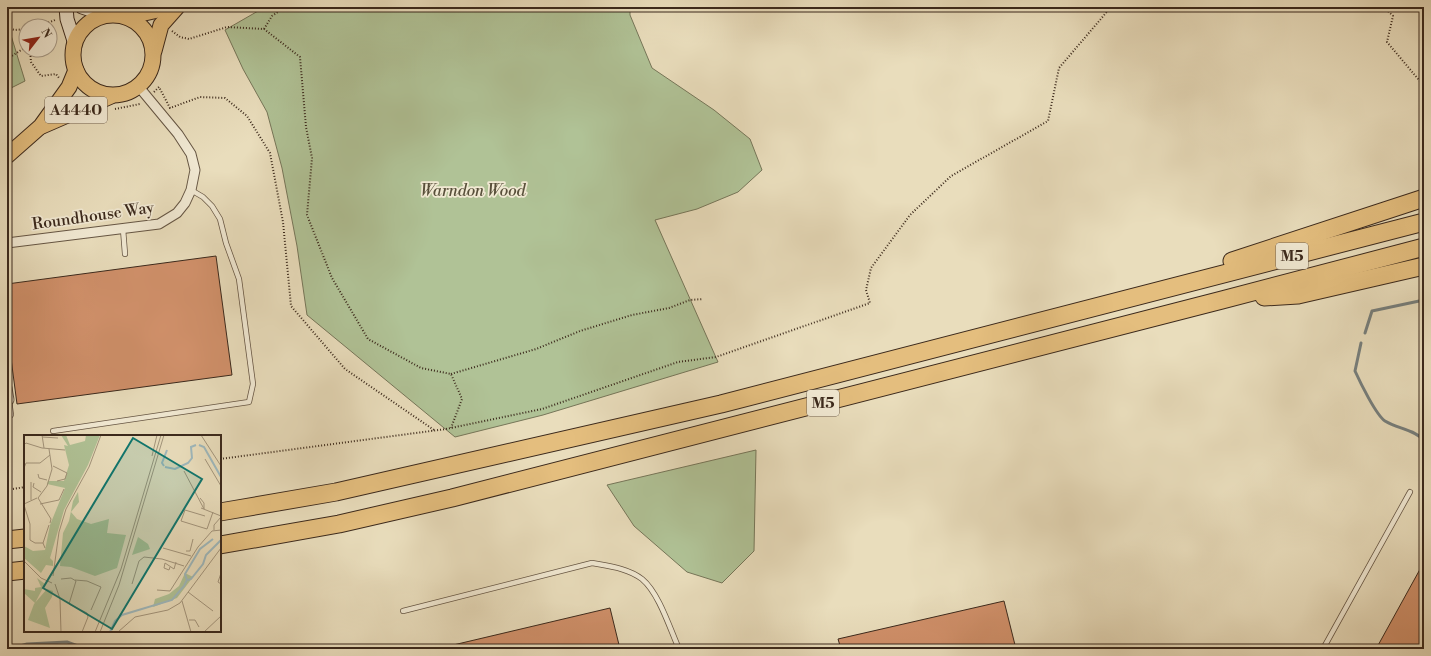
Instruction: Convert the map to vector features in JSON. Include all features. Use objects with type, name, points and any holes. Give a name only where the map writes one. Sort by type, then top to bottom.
[{"type":"highway","name":"M5","points":[[1160,289],[1257,252],[1424,198]]},
{"type":"highway","name":"M5","points":[[221,512],[336,492],[721,404],[1160,289],[1424,222]]},
{"type":"highway","name":"M5","points":[[221,546],[339,524],[452,498],[1424,247]]},
{"type":"highway","name":"M5","points":[[1222,300],[1298,295],[1424,266]]},
{"type":"highway","points":[[7,540],[24,538]]},
{"type":"highway","points":[[7,572],[24,570]]},
{"type":"main road","points":[[127,17],[171,7]]},
{"type":"main road","points":[[154,51],[151,40],[145,30],[137,22],[127,17],[117,15],[96,19],[86,25],[75,44],[73,52],[76,70],[81,80],[89,88],[99,93],[110,103],[130,92],[143,92],[153,65],[154,51],[161,25],[176,7]]},
{"type":"main road","name":"A4440","points":[[7,156],[41,126],[69,87],[76,70]]},
{"type":"main road","name":"A4440","points":[[41,126],[110,103]]},
{"type":"street","points":[[66,7],[67,19],[75,44]]},
{"type":"street","points":[[82,7],[106,16]]},
{"type":"street","name":"Roundhouse Way","points":[[7,243],[159,224],[177,213],[185,203],[191,190],[195,170],[191,154],[178,134],[143,92]]},
{"type":"street","points":[[7,388],[9,400]]},
{"type":"lane","points":[[53,431],[249,402],[253,384],[239,279],[226,244],[220,219],[212,206],[203,197],[191,190]]},
{"type":"lane","points":[[123,229],[125,254]]},
{"type":"lane","points":[[7,419],[11,415],[9,400]]},
{"type":"lane","points":[[1323,649],[1410,492]]},
{"type":"lane","points":[[403,611],[592,563],[628,572],[642,579],[656,598],[679,649]]},
{"type":"path","points":[[264,29],[272,16],[285,7]]},
{"type":"path","points":[[221,459],[435,431],[542,409],[678,362],[716,357],[870,303],[866,290],[871,268],[910,215],[952,176],[1048,121],[1059,68],[1111,7]]},
{"type":"path","points":[[1384,7],[1393,16],[1387,42],[1424,86]]},
{"type":"path","points":[[174,32],[180,37],[189,39],[227,27],[264,29],[300,57],[306,127],[312,158],[307,215],[332,278],[368,339],[421,368],[451,374],[536,349],[580,331],[632,315],[669,308],[690,300],[703,299]]},
{"type":"path","points":[[7,28],[18,30]]},
{"type":"path","points":[[7,59],[18,52]]},
{"type":"path","points":[[31,58],[31,62],[41,76],[56,74]]},
{"type":"path","points":[[110,103],[139,106],[143,92],[159,87],[170,108],[200,97],[225,98],[247,116],[270,153],[283,222],[291,306],[345,369],[435,431]]},
{"type":"path","points":[[450,428],[462,399],[451,374]]},
{"type":"path","points":[[7,490],[24,487]]},
{"type":"green space","name":"Warndon Wood","points":[[265,7],[630,7],[630,15],[652,68],[714,110],[750,139],[762,170],[738,192],[697,209],[655,220],[718,362],[543,415],[455,437],[307,315],[297,246],[282,168],[267,112],[243,69],[225,30]]},
{"type":"green space","points":[[7,31],[10,32],[25,81],[7,90]]},
{"type":"green space","points":[[756,450],[754,551],[722,583],[687,572],[634,526],[607,485]]},
{"type":"building","points":[[216,256],[232,375],[17,404],[7,328],[7,284]]},
{"type":"building","points":[[1424,562],[1424,649],[1376,649]]},
{"type":"building","points":[[1004,601],[1016,649],[841,649],[838,639]]},
{"type":"building","points":[[610,608],[620,649],[450,649],[449,646]]},
{"type":"waterway","points":[[1365,333],[1372,311],[1424,300]]},
{"type":"waterway","points":[[1361,343],[1355,371],[1368,398],[1377,412],[1385,421],[1414,433],[1424,440]]},
{"type":"waterway","points":[[10,649],[27,644],[67,642],[86,649]]}]
